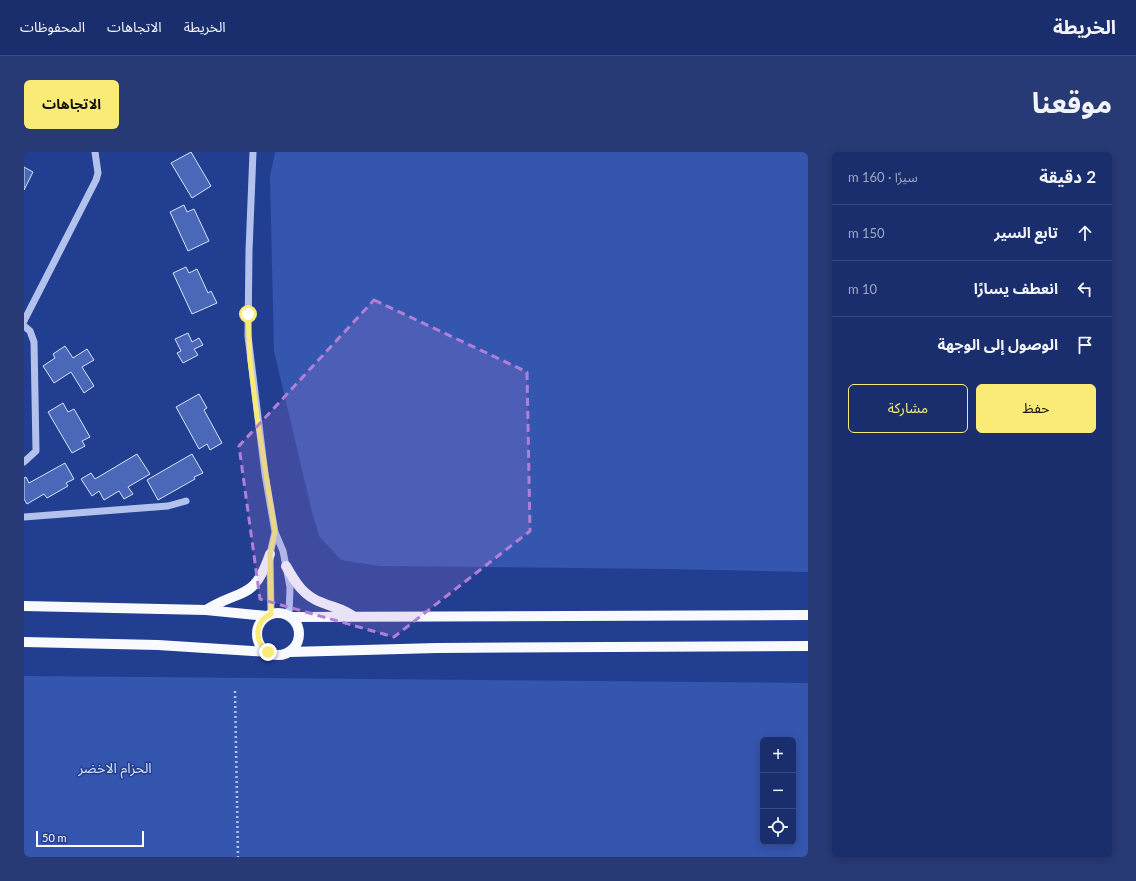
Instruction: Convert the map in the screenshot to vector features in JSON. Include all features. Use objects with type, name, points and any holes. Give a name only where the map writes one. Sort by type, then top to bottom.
[{"type":"main road","points":[[206,610],[250,589],[257,583],[264,572],[270,554]]},
{"type":"main road","points":[[286,566],[299,587],[309,596],[324,604],[345,610],[354,617]]},
{"type":"main road","points":[[24,606],[206,610],[269,615],[280,613],[291,616],[354,617],[808,615]]},
{"type":"main road","points":[[268,652],[260,645],[257,634],[260,624],[269,615]]},
{"type":"main road","points":[[290,652],[297,645],[300,635],[298,625],[291,616]]},
{"type":"main road","points":[[24,642],[158,645],[268,652],[276,655],[290,652],[437,648],[808,646]]},
{"type":"street","points":[[24,321],[96,180],[98,173],[95,152]]},
{"type":"street","points":[[254,152],[249,251],[248,336],[257,417],[275,532],[286,566],[290,587],[291,616]]},
{"type":"street","points":[[24,326],[30,331],[34,342],[36,451],[24,462]]},
{"type":"street","points":[[24,517],[168,506],[186,501]]},
{"type":"street","points":[[269,615],[270,554],[275,532]]},
{"type":"path","points":[[235,691],[238,857]]},
{"type":"highlighted area","points":[[374,300],[527,372],[530,531],[394,637],[260,599],[239,446]]},
{"type":"green space","points":[[275,152],[808,152],[808,572],[379,566],[341,560],[319,536],[274,351],[270,177]]},
{"type":"green space","name":"الحزام الاخضر","points":[[24,676],[808,683],[808,857],[24,857]]},
{"type":"building","points":[[191,152],[211,186],[192,198],[171,163]]},
{"type":"building","points":[[24,167],[33,172],[24,190]]},
{"type":"building","points":[[184,205],[187,212],[194,209],[209,241],[188,251],[170,212]]},
{"type":"building","points":[[186,267],[189,273],[197,269],[208,293],[211,291],[217,303],[192,314],[173,273]]},
{"type":"building","points":[[188,333],[192,342],[199,338],[203,345],[194,349],[198,355],[183,363],[177,353],[181,351],[175,339]]},
{"type":"building","points":[[65,346],[73,358],[87,349],[94,360],[82,367],[94,386],[84,393],[71,372],[54,383],[43,366],[55,358],[53,354]]},
{"type":"building","points":[[199,394],[207,408],[204,410],[222,443],[210,450],[207,444],[199,449],[176,407]]},
{"type":"building","points":[[63,403],[68,412],[74,409],[90,437],[82,441],[85,446],[72,453],[48,412]]},
{"type":"building","points":[[137,454],[150,474],[128,487],[133,494],[124,499],[119,491],[104,500],[99,491],[92,496],[81,479],[91,473],[95,479]]},
{"type":"building","points":[[192,454],[203,473],[194,477],[195,479],[158,500],[147,480]]},
{"type":"building","points":[[65,463],[74,479],[66,483],[68,486],[47,498],[44,494],[27,504],[24,499],[24,478],[26,477],[29,483]]},
{"type":"route","points":[[248,314],[250,360],[257,417],[275,532],[270,554],[271,614],[262,620],[257,634],[260,645],[268,652]]}]
